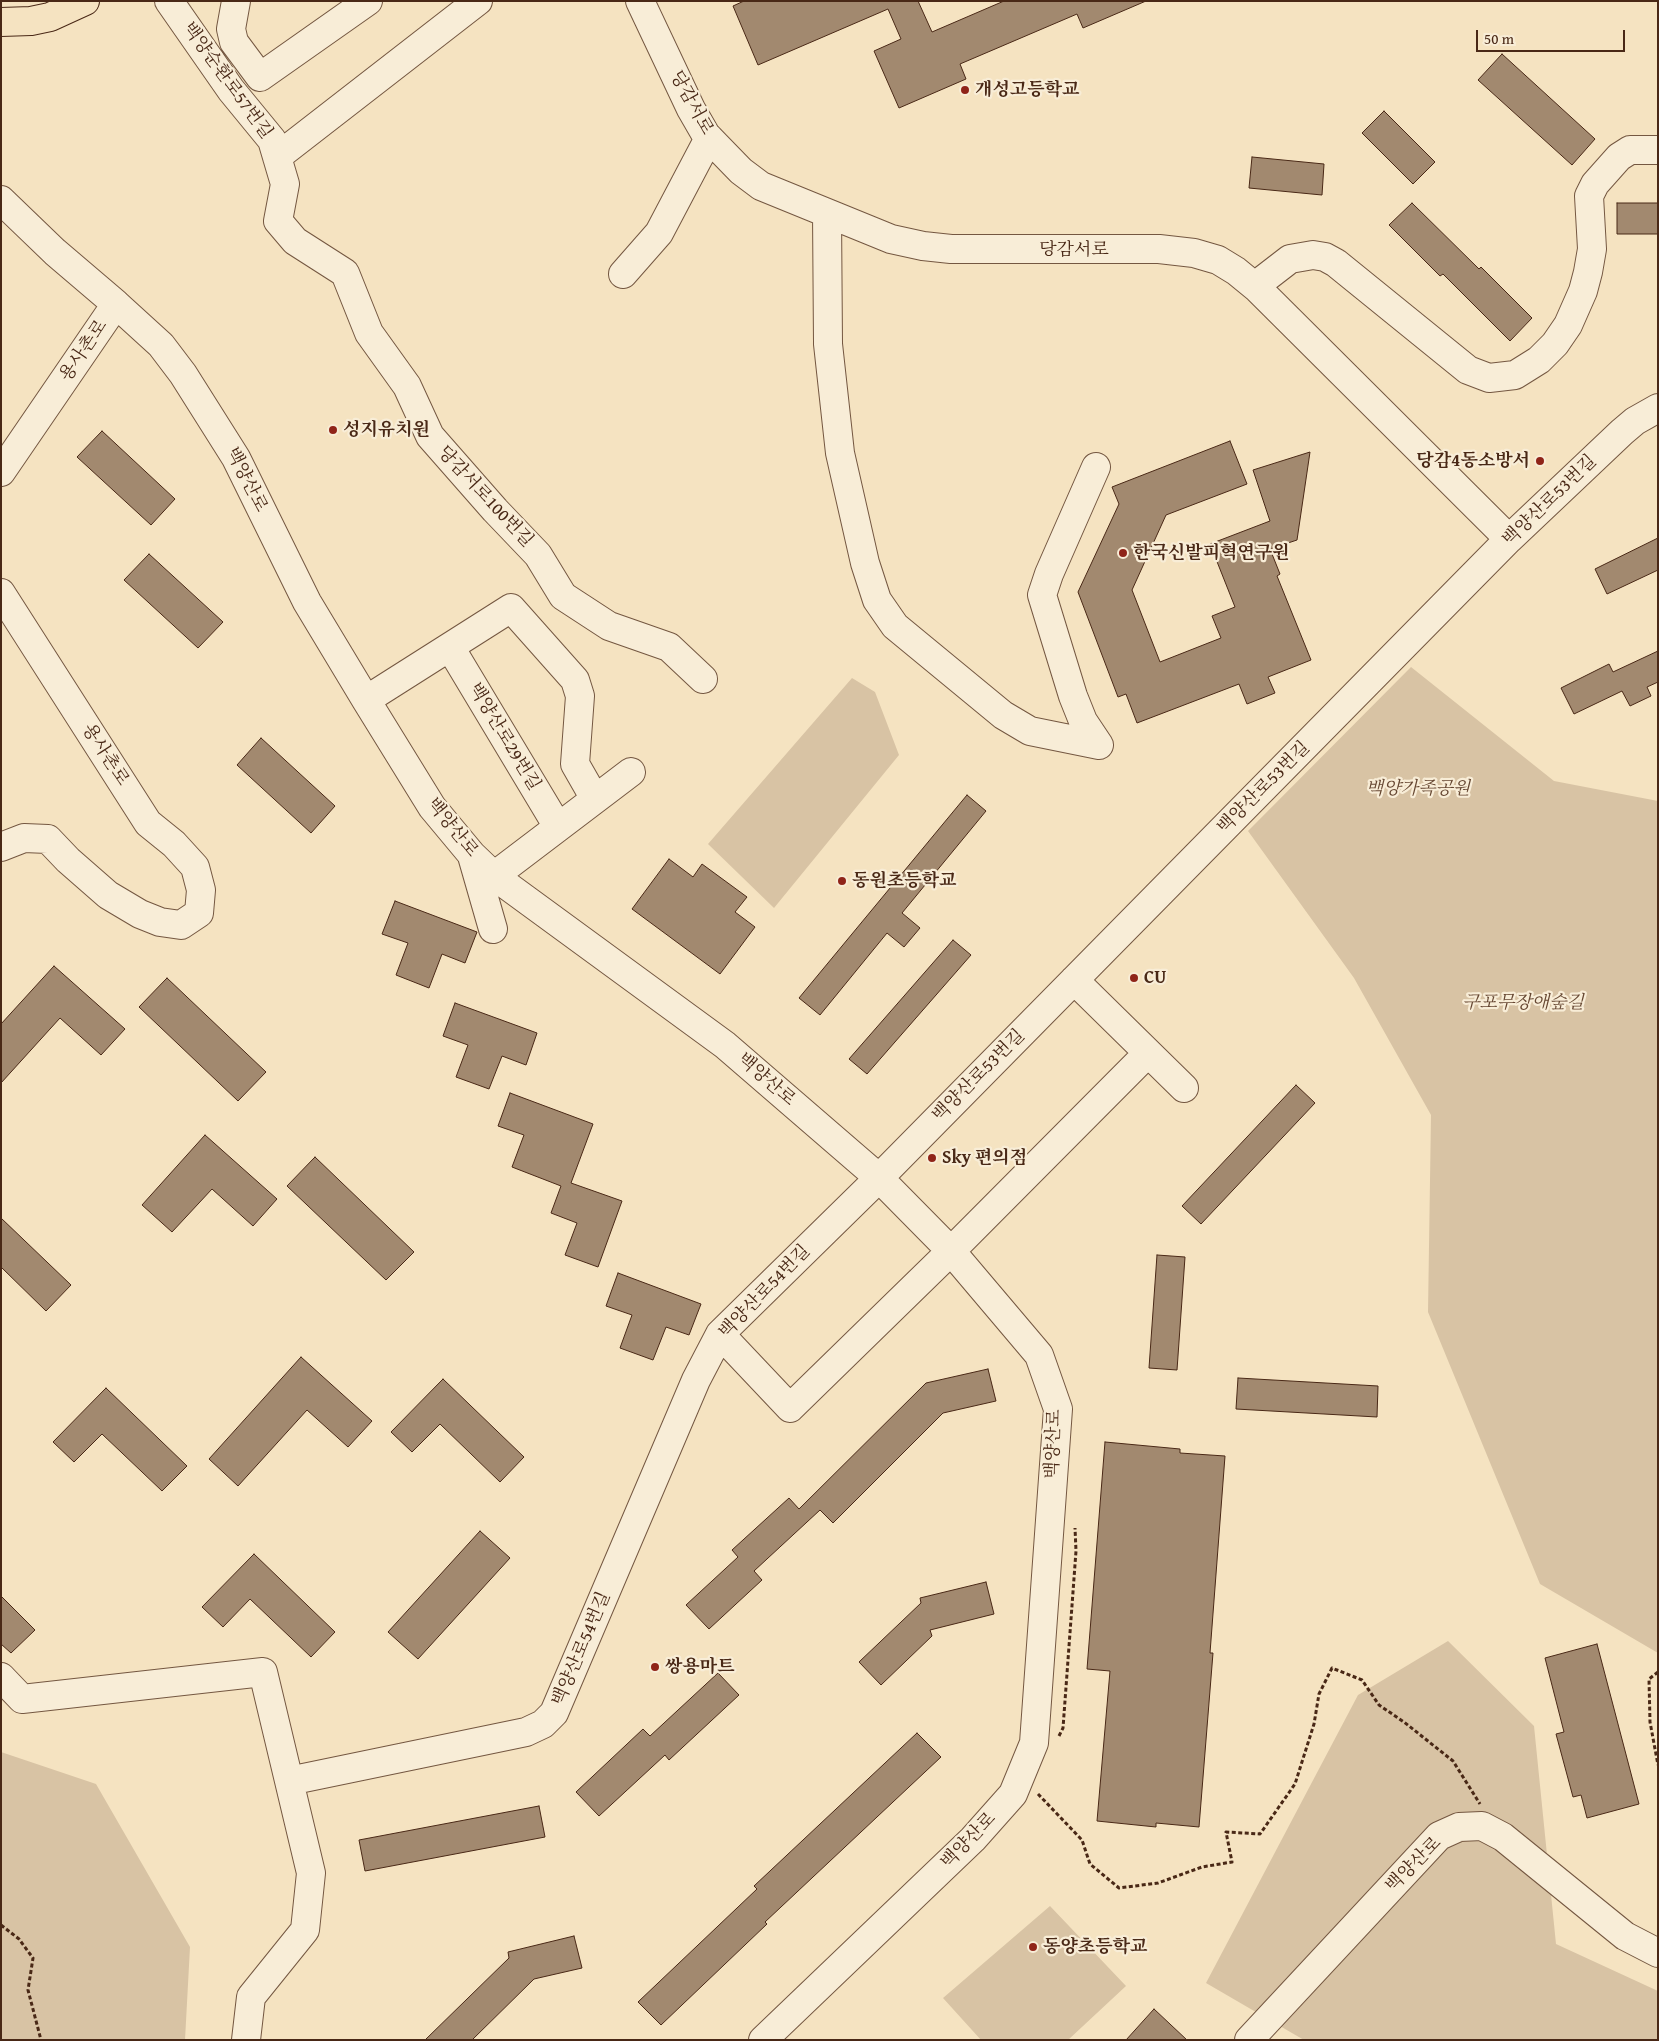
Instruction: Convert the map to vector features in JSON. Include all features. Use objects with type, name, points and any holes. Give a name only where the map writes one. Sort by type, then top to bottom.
[{"type":"main road","points":[[1,22],[31,21],[50,17],[85,1]]},
{"type":"street","name":"백양순환로57번길","points":[[169,1],[231,90],[272,140],[285,184],[278,221]]},
{"type":"street","points":[[238,3],[231,29],[234,42],[260,77],[368,1]]},
{"type":"street","points":[[277,157],[478,1]]},
{"type":"street","name":"당감서로","points":[[640,1],[691,109],[709,138],[724,155],[761,186],[891,239],[923,246],[951,249],[1159,249],[1194,253],[1218,260],[1255,286],[1509,539]]},
{"type":"street","points":[[623,274],[659,233],[709,138]]},
{"type":"street","points":[[1255,286],[1290,259],[1313,255],[1325,257],[1336,263],[1468,370],[1489,378],[1515,375],[1539,360],[1555,344],[1568,325],[1582,291],[1592,249],[1589,196],[1595,184],[1619,157],[1630,150],[1658,150]]},
{"type":"street","name":"백양산로","points":[[1,200],[55,252],[161,345],[214,421],[236,458],[307,602],[366,700],[432,807],[472,855],[494,876],[725,1045],[879,1178],[951,1251],[1039,1355],[1058,1409],[1034,1743],[1014,1794],[972,1839],[763,2040]]},
{"type":"street","points":[[827,213],[828,344],[840,454],[865,564],[877,600],[895,626],[1003,716],[1030,731],[1100,745],[1082,721],[1072,696],[1042,595],[1049,574],[1096,467]]},
{"type":"street","name":"당감서로100번길","points":[[278,221],[295,241],[345,273],[369,333],[407,386],[430,436],[495,510],[538,555],[563,596],[609,626],[670,647],[703,679]]},
{"type":"street","name":"용사촌로","points":[[1,472],[116,304]]},
{"type":"street","name":"백양산로53번길","points":[[879,1178],[1509,539],[1622,432],[1635,421],[1658,408]]},
{"type":"street","name":"용사촌로","points":[[1,594],[148,823],[174,844],[195,866],[201,890],[199,913],[181,925],[160,922],[140,914],[108,895],[68,860],[48,839],[24,838],[1,847]]},
{"type":"street","points":[[366,700],[511,608],[575,680],[580,696],[575,764],[595,799]]},
{"type":"street","name":"백양산로29번길","points":[[450,647],[558,827]]},
{"type":"street","points":[[494,876],[631,772]]},
{"type":"street","points":[[472,855],[494,929]]},
{"type":"street","points":[[1074,980],[1184,1088]]},
{"type":"street","points":[[720,1334],[790,1408],[951,1251],[1148,1053]]},
{"type":"street","name":"백양산로54번길","points":[[289,1782],[526,1732],[543,1724],[554,1713],[696,1380],[720,1334],[879,1178]]},
{"type":"street","points":[[1,1677],[22,1699],[263,1672],[311,1873],[305,1930],[251,1997],[246,2040]]},
{"type":"street","name":"백양산로","points":[[1249,2040],[1439,1836],[1459,1826],[1482,1826]]},
{"type":"street","points":[[1482,1826],[1503,1837],[1626,1936],[1658,1953]]},
{"type":"path","points":[[1037,1792],[1082,1840],[1090,1864],[1119,1888],[1158,1882],[1202,1867],[1232,1862],[1226,1832],[1260,1834],[1295,1784],[1314,1724],[1319,1694],[1332,1668],[1362,1680],[1379,1705],[1404,1722],[1453,1761],[1483,1809],[1482,1826]]},
{"type":"path","points":[[1658,1672],[1649,1678],[1650,1722],[1658,1765]]},
{"type":"path","points":[[1,1925],[19,1939],[33,1958],[28,1990],[40,2040]]},
{"type":"green space","name":"구포무장애숲길","points":[[1411,667],[1554,781],[1658,801],[1658,1653],[1540,1584],[1428,1312],[1431,1115],[1354,978],[1248,831]]},
{"type":"green space","points":[[852,678],[875,692],[899,755],[774,908],[708,844]]},
{"type":"green space","points":[[1448,1641],[1534,1726],[1556,1944],[1658,1991],[1658,2040],[1304,2040],[1206,1983],[1358,1695]]},
{"type":"green space","points":[[1,1752],[96,1784],[190,1947],[185,2040],[1,2040]]},
{"type":"green space","points":[[1050,1906],[1126,1986],[1068,2040],[981,2040],[943,1998]]},
{"type":"building","points":[[744,1],[918,1],[932,32],[1004,1],[1146,1],[1083,28],[1077,14],[960,64],[966,79],[899,108],[874,51],[901,39],[888,9],[758,65],[733,6]]},
{"type":"building","points":[[1502,54],[1595,139],[1572,165],[1478,80]]},
{"type":"building","points":[[1384,111],[1435,162],[1413,184],[1362,133]]},
{"type":"building","points":[[1252,157],[1324,164],[1322,195],[1249,188]]},
{"type":"building","points":[[1412,203],[1479,269],[1481,267],[1532,318],[1510,341],[1443,274],[1440,276],[1389,225]]},
{"type":"building","points":[[1617,203],[1658,203],[1658,234],[1617,234]]},
{"type":"building","points":[[102,431],[175,499],[151,525],[77,457]]},
{"type":"building","points":[[1230,441],[1247,484],[1166,515],[1132,590],[1160,662],[1221,638],[1212,616],[1235,607],[1210,544],[1270,521],[1253,470],[1310,452],[1297,540],[1270,549],[1280,574],[1277,576],[1311,660],[1268,677],[1275,693],[1247,704],[1239,684],[1137,723],[1126,694],[1118,697],[1078,592],[1119,504],[1112,487]]},
{"type":"building","points":[[1658,538],[1658,570],[1607,594],[1595,569]]},
{"type":"building","points":[[149,554],[223,622],[198,648],[124,580]]},
{"type":"building","points":[[1658,651],[1658,682],[1647,687],[1651,696],[1630,706],[1622,691],[1574,714],[1561,688],[1609,664],[1613,672]]},
{"type":"building","points":[[261,738],[335,806],[311,833],[237,765]]},
{"type":"building","points":[[967,795],[986,811],[902,913],[920,928],[904,947],[887,933],[820,1015],[799,998]]},
{"type":"building","points":[[669,859],[693,877],[702,864],[747,897],[735,912],[755,927],[720,974],[632,909]]},
{"type":"building","points":[[395,901],[477,932],[465,963],[442,954],[429,988],[396,975],[408,943],[382,934]]},
{"type":"building","points":[[953,940],[971,955],[867,1074],[849,1059]]},
{"type":"building","points":[[54,966],[125,1029],[101,1055],[60,1018],[1,1083],[1,1024]]},
{"type":"building","points":[[167,978],[266,1072],[238,1101],[139,1007]]},
{"type":"building","points":[[455,1003],[537,1033],[526,1065],[502,1056],[489,1089],[456,1077],[468,1045],[443,1036]]},
{"type":"building","points":[[1296,1085],[1315,1103],[1201,1224],[1182,1206]]},
{"type":"building","points":[[510,1093],[593,1124],[571,1183],[622,1201],[598,1267],[565,1255],[577,1223],[551,1213],[561,1186],[512,1167],[524,1135],[498,1126]]},
{"type":"building","points":[[205,1135],[277,1199],[253,1226],[212,1189],[172,1232],[142,1205]]},
{"type":"building","points":[[315,1157],[414,1252],[386,1280],[287,1186]]},
{"type":"building","points":[[1,1218],[71,1285],[46,1311],[1,1267]]},
{"type":"building","points":[[1157,1255],[1185,1257],[1177,1370],[1149,1368]]},
{"type":"building","points":[[618,1273],[701,1304],[689,1335],[666,1327],[653,1360],[620,1348],[632,1315],[606,1306]]},
{"type":"building","points":[[301,1357],[372,1421],[348,1447],[307,1410],[238,1486],[209,1459]]},
{"type":"building","points":[[988,1369],[996,1401],[943,1413],[833,1523],[820,1510],[754,1571],[762,1580],[709,1629],[686,1605],[738,1557],[732,1550],[789,1498],[799,1509],[926,1383]]},
{"type":"building","points":[[1238,1378],[1378,1386],[1377,1417],[1236,1409]]},
{"type":"building","points":[[443,1379],[524,1457],[500,1482],[440,1424],[412,1452],[391,1432]]},
{"type":"building","points":[[106,1388],[187,1466],[162,1491],[102,1434],[74,1462],[53,1442]]},
{"type":"building","points":[[1105,1442],[1180,1449],[1180,1453],[1225,1456],[1210,1653],[1213,1653],[1199,1827],[1156,1823],[1156,1827],[1097,1821],[1110,1671],[1087,1669]]},
{"type":"building","points":[[480,1531],[510,1558],[418,1659],[388,1632]]},
{"type":"building","points":[[254,1554],[335,1632],[311,1657],[250,1599],[223,1627],[202,1607]]},
{"type":"building","points":[[986,1582],[994,1614],[930,1630],[932,1636],[881,1685],[859,1662],[921,1603],[920,1598]]},
{"type":"building","points":[[1,1596],[35,1630],[11,1653],[1,1644]]},
{"type":"building","points":[[1597,1644],[1639,1804],[1587,1818],[1581,1795],[1573,1797],[1556,1734],[1564,1732],[1545,1658]]},
{"type":"building","points":[[718,1673],[739,1695],[669,1760],[665,1755],[599,1816],[576,1792],[643,1729],[650,1736]]},
{"type":"building","points":[[917,1733],[941,1757],[765,1922],[767,1924],[661,2025],[638,2002],[757,1889],[754,1886]]},
{"type":"building","points":[[539,1806],[545,1837],[365,1871],[359,1840]]},
{"type":"building","points":[[574,1936],[582,1968],[534,1979],[472,2040],[425,2040],[509,1958],[508,1952]]},
{"type":"building","points":[[1154,2009],[1187,2040],[1126,2040]]},
{"type":"place","name":"개성고등학교","points":[[965,90]]},
{"type":"place","name":"성지유치원","points":[[333,430]]},
{"type":"place","name":"당감4동소방서","points":[[1540,461]]},
{"type":"place","name":"한국신발피혁연구원","points":[[1123,553]]},
{"type":"place","name":"동원초등학교","points":[[842,881]]},
{"type":"place","name":"CU","points":[[1134,978]]},
{"type":"place","name":"Sky 편의점","points":[[932,1158]]},
{"type":"place","name":"쌍용마트","points":[[655,1667]]},
{"type":"place","name":"동양초등학교","points":[[1033,1947]]},
{"type":"park label","name":"백양가족공원","points":[[1418,789]]}]
